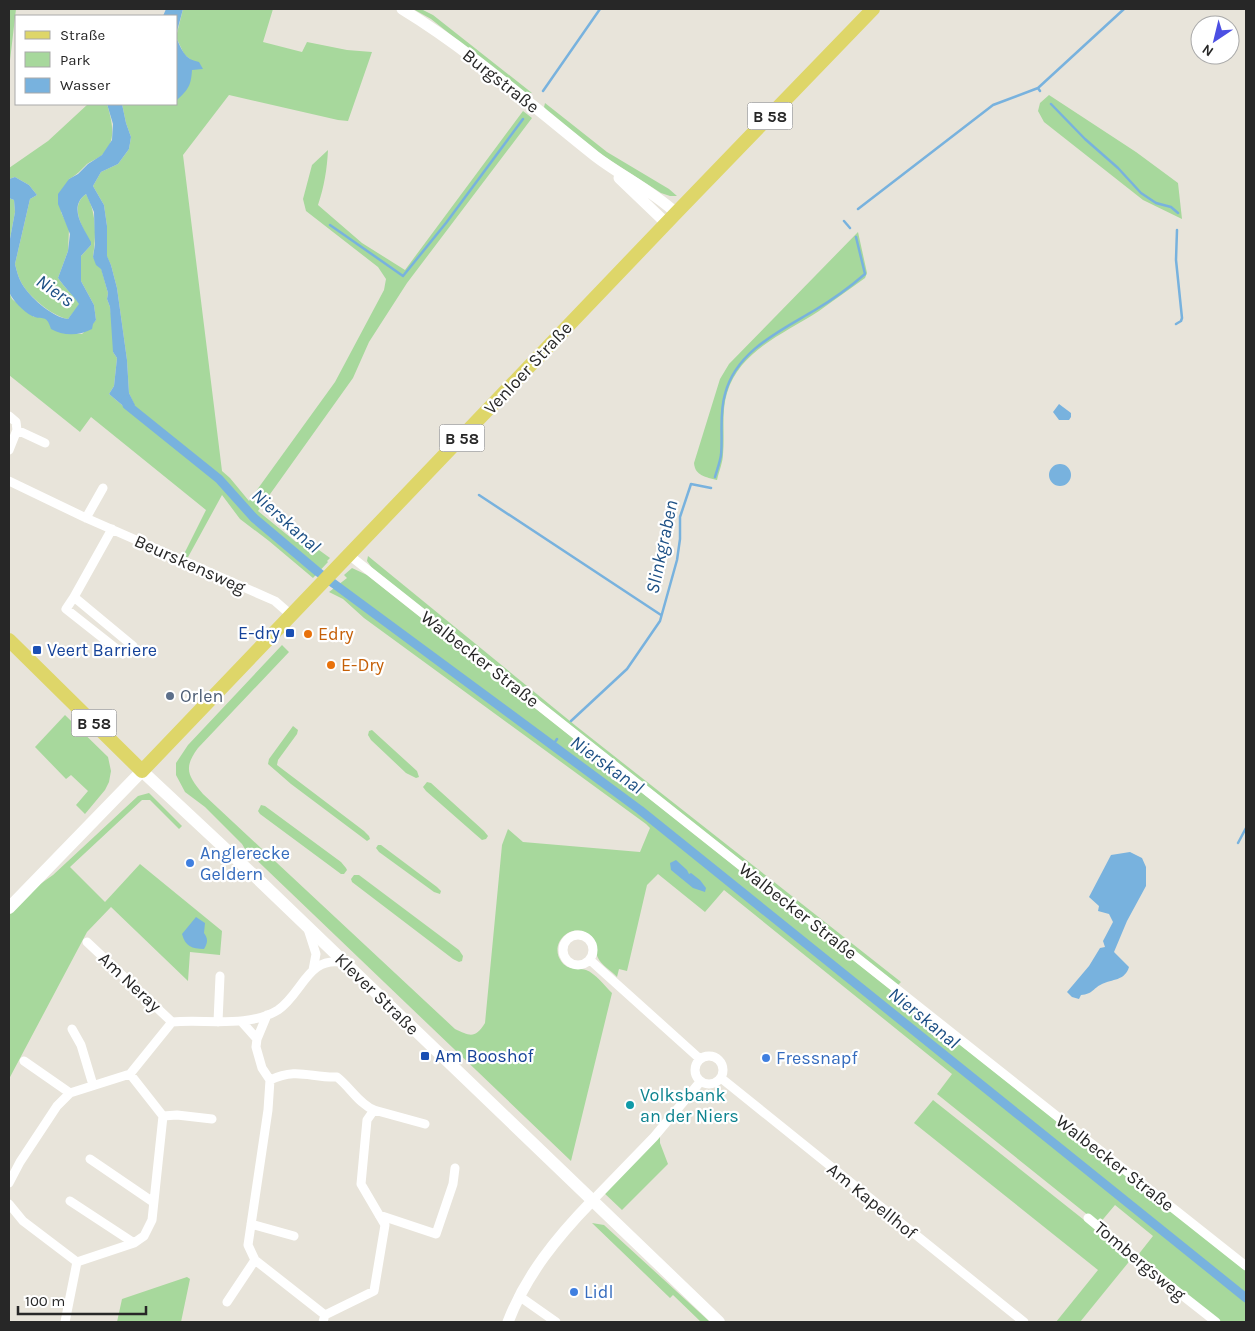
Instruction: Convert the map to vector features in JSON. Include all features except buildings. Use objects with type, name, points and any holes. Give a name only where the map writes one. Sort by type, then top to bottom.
[{"type":"main road","name":"Venloer Straße","points":[[142,771],[666,223],[874,9]]},
{"type":"main road","name":"B 58","points":[[9,640],[142,771]]},
{"type":"main road","points":[[9,908],[142,771]]},
{"type":"main road","name":"Klever Straße","points":[[142,771],[719,1322]]},
{"type":"street","name":"Burgstraße","points":[[402,9],[434,28],[598,158],[661,200],[676,213]]},
{"type":"street","name":"Burgstraße","points":[[598,158],[666,223]]},
{"type":"street","points":[[9,416],[16,422],[17,430],[9,450]]},
{"type":"street","points":[[17,430],[45,443]]},
{"type":"street","name":"Beurskensweg","points":[[9,480],[86,518],[275,601],[291,615]]},
{"type":"street","points":[[86,518],[102,488]]},
{"type":"street","points":[[74,598],[133,646],[123,654],[66,609],[112,529]]},
{"type":"street","name":"Walbecker Straße","points":[[349,556],[1246,1266]]},
{"type":"street","points":[[308,928],[316,954],[313,970]]},
{"type":"street","name":"Am Neray","points":[[86,942],[172,1022]]},
{"type":"street","points":[[590,960],[700,1059]]},
{"type":"street","points":[[313,970],[321,964],[330,961],[345,963]]},
{"type":"street","name":"Am Neray","points":[[130,1074],[172,1022],[192,1020],[218,1022],[267,1015],[287,1002],[313,970]]},
{"type":"street","points":[[218,1022],[220,976]]},
{"type":"street","points":[[267,1015],[256,1046],[262,1068],[270,1080],[268,1110],[248,1245],[255,1260],[324,1319],[374,1291],[385,1225],[361,1184],[368,1120],[374,1110]]},
{"type":"street","points":[[241,1020],[257,1040]]},
{"type":"street","points":[[72,1029],[81,1045],[93,1085]]},
{"type":"street","points":[[709,1056],[718,1060],[723,1069],[720,1078],[711,1084],[700,1082],[695,1073],[695,1068],[700,1059],[709,1056]]},
{"type":"street","points":[[24,1061],[70,1093]]},
{"type":"street","points":[[270,1080],[281,1075],[303,1072],[326,1077],[338,1077],[366,1106],[425,1124]]},
{"type":"street","points":[[9,1183],[20,1162],[57,1106],[70,1093],[130,1074],[163,1116],[152,1220],[144,1236],[134,1243],[77,1262]]},
{"type":"street","name":"Am Kapellhof","points":[[720,1078],[1024,1322]]},
{"type":"street","points":[[508,1322],[519,1296],[543,1258],[592,1201],[654,1137],[700,1082]]},
{"type":"street","points":[[163,1116],[177,1115],[212,1119]]},
{"type":"street","points":[[90,1159],[153,1202]]},
{"type":"street","points":[[379,1215],[436,1234],[453,1184],[456,1168]]},
{"type":"street","points":[[70,1201],[134,1243]]},
{"type":"street","points":[[9,1204],[23,1221],[77,1262]]},
{"type":"street","name":"Tombergsweg","points":[[1088,1218],[1169,1286],[1216,1322]]},
{"type":"street","points":[[251,1224],[294,1236]]},
{"type":"street","points":[[227,1302],[255,1260]]},
{"type":"street","points":[[65,1322],[77,1262]]},
{"type":"street","points":[[519,1296],[556,1322]]},
{"type":"green space","points":[[9,9],[16,9],[15,15],[9,69]]},
{"type":"green space","points":[[183,9],[273,9],[263,42],[302,52],[307,42],[347,50],[372,52],[348,121],[229,95],[183,155],[222,471],[249,501],[335,382],[384,290],[386,279],[378,267],[306,211],[303,199],[312,165],[328,150],[325,178],[318,205],[362,243],[405,270],[523,111],[532,118],[407,283],[369,342],[353,378],[258,511],[296,542],[308,542],[330,558],[313,578],[240,519],[222,495],[187,559],[182,558],[206,510],[91,417],[80,432],[9,375],[9,292],[12,299],[34,317],[43,317],[69,333],[82,334],[96,320],[94,305],[81,281],[81,256],[91,245],[78,212],[78,205],[86,194],[90,201],[95,225],[93,257],[101,268],[108,293],[107,299],[113,326],[113,352],[117,358],[114,386],[109,394],[128,410],[134,404],[129,393],[127,360],[117,288],[107,257],[107,226],[104,205],[93,186],[101,172],[118,164],[129,149],[131,137],[122,105],[178,105],[178,94],[191,60],[184,54],[178,41],[178,29]]},
{"type":"green space","points":[[413,9],[421,9],[433,15],[532,93],[523,92],[431,19]]},
{"type":"green space","points":[[1049,95],[1136,152],[1178,183],[1182,219],[1143,200],[1044,122],[1038,111],[1040,103]]},
{"type":"green space","points":[[545,103],[607,152],[669,189],[677,196],[661,193],[602,155],[548,112],[544,107]]},
{"type":"green space","points":[[87,105],[107,105],[112,124],[110,144],[101,156],[87,164],[69,179],[61,212],[69,229],[68,251],[58,278],[80,304],[68,319],[62,318],[50,311],[28,292],[19,279],[15,264],[30,199],[37,195],[29,185],[15,177],[9,179],[9,168],[48,141]]},
{"type":"green space","points":[[9,198],[14,200],[15,212],[9,244]]},
{"type":"green space","points":[[858,232],[867,273],[865,278],[819,311],[765,344],[742,365],[733,378],[725,400],[723,457],[717,480],[702,475],[696,471],[694,463],[720,379],[729,364]]},
{"type":"green space","points":[[368,556],[576,726],[901,982],[898,985],[372,568],[367,561]]},
{"type":"green space","points":[[352,568],[367,575],[1246,1271],[1246,1322],[1220,1322],[1138,1255],[1153,1236],[1115,1205],[1099,1224],[937,1094],[952,1074],[724,890],[705,912],[658,874],[647,885],[627,971],[619,969],[617,977],[604,966],[599,961],[593,939],[581,931],[568,933],[563,937],[558,948],[561,961],[566,966],[586,970],[612,993],[571,1161],[245,849],[205,807],[185,792],[176,775],[176,763],[188,745],[282,645],[289,652],[193,755],[189,767],[191,777],[203,794],[455,1029],[472,1035],[478,1032],[485,1023],[502,845],[508,829],[523,842],[640,852],[650,828],[646,824],[364,618],[343,599],[329,592],[347,578],[344,575]]},
{"type":"green space","points":[[65,715],[108,757],[111,771],[105,790],[85,814],[76,805],[88,791],[71,775],[66,779],[35,747]]},
{"type":"green space","points":[[293,726],[298,730],[297,734],[278,760],[277,765],[364,831],[370,839],[367,841],[291,784],[268,764],[269,759]]},
{"type":"green space","points":[[372,730],[417,771],[419,777],[416,778],[406,773],[371,740],[368,735],[369,731]]},
{"type":"green space","points":[[427,782],[431,783],[484,831],[488,836],[486,839],[482,840],[426,791],[423,787]]},
{"type":"green space","points":[[149,793],[182,826],[179,829],[150,800],[142,800],[70,867],[105,902],[140,864],[222,931],[220,955],[190,952],[188,981],[111,907],[87,932],[9,1079],[9,915],[36,887],[53,875],[138,796]]},
{"type":"green space","points":[[261,805],[265,806],[341,862],[347,870],[344,874],[341,874],[260,814],[258,811]]},
{"type":"green space","points":[[378,845],[381,845],[437,887],[441,891],[440,894],[434,892],[379,852],[376,848]]},
{"type":"green space","points":[[354,875],[359,875],[459,950],[463,956],[462,961],[459,962],[453,959],[352,882],[351,879]]},
{"type":"green space","points":[[933,1100],[1132,1258],[1080,1322],[1056,1322],[1098,1270],[914,1123]]},
{"type":"green space","points":[[660,1130],[660,1143],[668,1164],[622,1210],[602,1191]]},
{"type":"green space","points":[[592,1223],[604,1225],[710,1322],[701,1322],[673,1295],[670,1298]]},
{"type":"green space","points":[[187,1277],[190,1279],[181,1322],[117,1322],[122,1299]]},
{"type":"water","points":[[166,9],[183,9],[178,28],[178,15],[163,15]]},
{"type":"water","points":[[178,42],[184,53],[190,59],[199,62],[203,69],[192,70],[189,86],[178,99]]},
{"type":"water","points":[[107,105],[122,105],[131,137],[129,149],[118,164],[101,172],[93,186],[104,205],[107,226],[107,256],[117,288],[127,360],[129,393],[135,405],[128,410],[109,394],[114,386],[117,358],[113,352],[110,307],[107,299],[108,293],[101,269],[96,265],[93,257],[95,244],[94,212],[86,194],[78,205],[78,211],[81,224],[91,245],[81,256],[81,281],[94,305],[96,320],[92,329],[76,334],[66,334],[51,329],[46,319],[32,316],[25,311],[9,292],[9,244],[15,212],[14,200],[9,198],[9,179],[15,177],[29,185],[37,195],[30,199],[15,264],[21,282],[38,302],[50,312],[62,318],[68,319],[79,304],[58,278],[68,251],[70,234],[58,204],[58,194],[69,179],[102,155],[112,140],[113,124]]},
{"type":"water","points":[[1059,404],[1071,413],[1069,420],[1059,420],[1053,412]]},
{"type":"water","points":[[1060,464],[1068,467],[1071,475],[1068,483],[1060,486],[1052,483],[1049,475],[1052,467]]},
{"type":"water","points":[[1130,852],[1142,858],[1146,867],[1146,886],[1127,921],[1114,952],[1129,967],[1127,972],[1118,979],[1102,984],[1090,992],[1081,995],[1079,999],[1072,997],[1067,992],[1089,966],[1100,948],[1105,947],[1103,941],[1113,922],[1109,914],[1098,911],[1099,906],[1089,897],[1111,855]]},
{"type":"water","points":[[676,860],[689,874],[691,873],[700,880],[706,888],[705,892],[693,888],[671,870],[670,863]]},
{"type":"water","points":[[196,917],[205,923],[204,933],[207,941],[204,949],[190,946],[182,934]]},
{"type":"waterway","points":[[543,91],[600,9]]},
{"type":"waterway","points":[[1038,88],[1124,9]]},
{"type":"waterway","points":[[858,209],[993,105],[1038,88],[1040,91]]},
{"type":"waterway","points":[[1051,104],[1085,139],[1118,168],[1141,193],[1156,203],[1171,207],[1178,213]]},
{"type":"waterway","points":[[330,225],[403,276],[446,223],[523,119]]},
{"type":"waterway","points":[[844,221],[850,228]]},
{"type":"waterway","points":[[1176,324],[1182,318],[1176,260],[1177,230]]},
{"type":"waterway","points":[[715,477],[721,455],[723,402],[731,379],[749,354],[761,344],[774,334],[828,302],[865,274],[856,237]]},
{"type":"waterway","name":"Nierskanal","points":[[126,400],[127,405],[219,479],[254,518],[318,572],[640,810],[1246,1298]]},
{"type":"waterway","name":"Slinkgraben","points":[[571,721],[627,669],[660,621],[677,560],[680,539],[680,517],[691,484],[711,488]]},
{"type":"waterway","points":[[479,495],[661,615]]},
{"type":"waterway","points":[[553,745],[557,739]]},
{"type":"waterway","points":[[1238,843],[1246,828]]},
{"type":"place","name":"E-dry","points":[[290,633]]},
{"type":"place","name":"Edry","points":[[308,634]]},
{"type":"place","name":"Veert Barriere","points":[[37,650]]},
{"type":"place","name":"E-Dry","points":[[331,665]]},
{"type":"place","name":"Orlen","points":[[170,696]]},
{"type":"place","name":"Anglerecke Geldern","points":[[190,863]]},
{"type":"place","name":"Am Booshof","points":[[425,1056]]},
{"type":"place","name":"Fressnapf","points":[[766,1058]]},
{"type":"place","name":"Volksbank an der Niers","points":[[630,1105]]},
{"type":"place","name":"Lidl","points":[[574,1292]]},
{"type":"water label","name":"Niers","points":[[55,291]]}]
